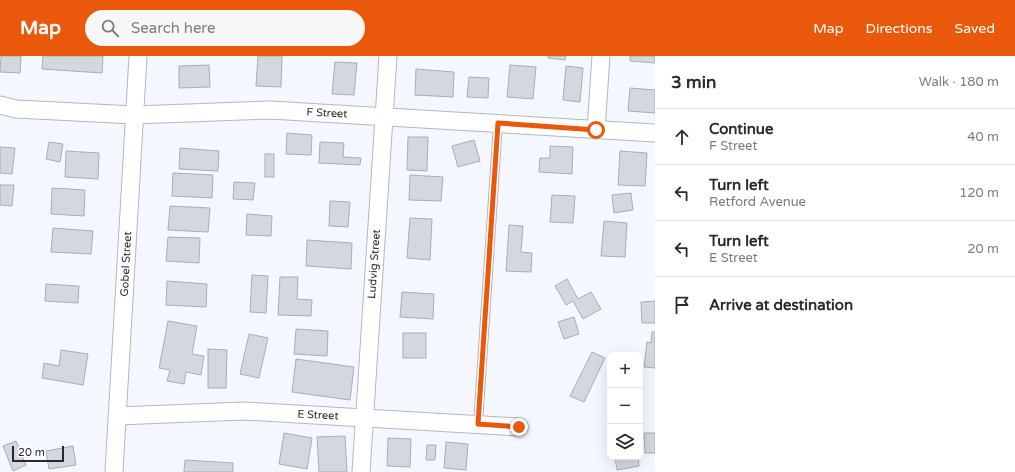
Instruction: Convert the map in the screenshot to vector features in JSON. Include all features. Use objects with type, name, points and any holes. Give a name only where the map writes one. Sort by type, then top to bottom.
[{"type":"street","name":"Gobel Street","points":[[114,472],[138,56]]},
{"type":"street","name":"Ludvig Street","points":[[361,472],[388,56]]},
{"type":"street","points":[[596,130],[601,56]]},
{"type":"street","name":"F Street","points":[[0,104],[16,109],[134,115],[270,110],[655,133]]},
{"type":"street","name":"E Street","points":[[117,416],[244,411],[519,427]]},
{"type":"lane","points":[[478,424],[498,123]]},
{"type":"building","points":[[1,56],[21,56],[20,73],[0,72]]},
{"type":"building","points":[[43,56],[103,56],[102,73],[42,69]]},
{"type":"building","points":[[258,56],[282,56],[281,87],[256,86]]},
{"type":"building","points":[[548,56],[566,56],[565,60],[548,58]]},
{"type":"building","points":[[630,56],[655,56],[655,63],[630,61]]},
{"type":"building","points":[[335,62],[357,63],[354,95],[332,94]]},
{"type":"building","points":[[209,65],[210,87],[179,88],[179,66]]},
{"type":"building","points":[[510,65],[536,67],[533,99],[507,97]]},
{"type":"building","points":[[566,66],[583,68],[580,102],[563,100]]},
{"type":"building","points":[[416,69],[454,72],[453,97],[415,95]]},
{"type":"building","points":[[469,77],[489,78],[488,98],[467,97]]},
{"type":"building","points":[[630,88],[655,90],[655,113],[628,111]]},
{"type":"building","points":[[287,133],[312,135],[311,155],[286,154]]},
{"type":"building","points":[[408,137],[428,137],[427,171],[407,170]]},
{"type":"building","points":[[474,140],[480,161],[458,167],[452,146]]},
{"type":"building","points":[[49,142],[63,144],[60,162],[46,159]]},
{"type":"building","points":[[320,142],[344,143],[343,157],[361,158],[360,165],[319,163]]},
{"type":"building","points":[[550,146],[573,147],[572,174],[539,172],[540,158],[550,158]]},
{"type":"building","points":[[0,147],[15,148],[12,174],[0,173]]},
{"type":"building","points":[[180,148],[219,151],[218,171],[179,169]]},
{"type":"building","points":[[66,151],[99,153],[98,179],[65,177]]},
{"type":"building","points":[[620,151],[647,153],[645,186],[618,185]]},
{"type":"building","points":[[265,154],[274,154],[274,177],[265,177]]},
{"type":"building","points":[[173,173],[213,175],[212,198],[172,196]]},
{"type":"building","points":[[410,175],[443,177],[441,201],[409,200]]},
{"type":"building","points":[[234,182],[255,183],[253,200],[233,199]]},
{"type":"building","points":[[0,185],[14,185],[12,206],[0,205]]},
{"type":"building","points":[[52,188],[85,190],[84,216],[51,214]]},
{"type":"building","points":[[631,193],[633,210],[614,213],[612,195]]},
{"type":"building","points":[[552,195],[575,196],[573,223],[550,222]]},
{"type":"building","points":[[330,201],[350,202],[348,227],[329,226]]},
{"type":"building","points":[[170,206],[210,208],[208,232],[168,230]]},
{"type":"building","points":[[247,214],[272,216],[271,236],[246,235]]},
{"type":"building","points":[[410,218],[432,219],[430,260],[407,258]]},
{"type":"building","points":[[604,221],[627,223],[625,257],[601,256]]},
{"type":"building","points":[[509,225],[523,226],[521,252],[532,253],[531,272],[506,271]]},
{"type":"building","points":[[53,228],[93,231],[91,254],[51,252]]},
{"type":"building","points":[[168,237],[200,238],[199,263],[166,261]]},
{"type":"building","points":[[307,240],[352,243],[351,269],[306,266]]},
{"type":"building","points":[[252,275],[268,276],[266,313],[250,312]]},
{"type":"building","points":[[280,277],[298,277],[297,299],[312,300],[311,316],[278,315]]},
{"type":"building","points":[[567,279],[578,299],[591,292],[601,309],[583,319],[573,301],[566,305],[555,286]]},
{"type":"building","points":[[167,281],[207,284],[206,307],[166,305]]},
{"type":"building","points":[[46,284],[79,286],[78,303],[45,301]]},
{"type":"building","points":[[402,292],[434,294],[433,319],[400,317]]},
{"type":"building","points":[[655,301],[655,323],[642,323],[641,302]]},
{"type":"building","points":[[574,317],[579,334],[564,339],[558,322]]},
{"type":"building","points":[[168,321],[197,326],[192,354],[204,356],[201,375],[186,372],[184,384],[167,381],[170,370],[159,368]]},
{"type":"building","points":[[296,329],[328,331],[327,356],[294,354]]},
{"type":"building","points":[[652,332],[655,332],[655,368],[644,367],[647,342],[651,343]]},
{"type":"building","points":[[403,333],[426,333],[426,358],[403,358]]},
{"type":"building","points":[[249,334],[268,338],[259,378],[240,374]]},
{"type":"building","points":[[208,349],[227,350],[226,388],[208,388]]},
{"type":"building","points":[[61,350],[88,354],[83,385],[42,378],[44,363],[59,366]]},
{"type":"building","points":[[592,352],[605,358],[584,402],[570,396]]},
{"type":"building","points":[[296,359],[354,367],[350,400],[292,392]]},
{"type":"building","points":[[284,433],[312,438],[307,469],[279,464]]},
{"type":"building","points":[[644,433],[655,433],[655,453],[645,453]]},
{"type":"building","points":[[345,436],[347,472],[319,472],[317,437]]},
{"type":"building","points":[[388,438],[411,439],[410,467],[387,466]]},
{"type":"building","points":[[16,441],[26,465],[13,471],[3,446]]},
{"type":"building","points":[[446,442],[468,444],[466,470],[444,468]]},
{"type":"building","points":[[427,445],[436,445],[435,460],[426,460]]},
{"type":"building","points":[[73,446],[76,465],[49,469],[46,451]]},
{"type":"building","points":[[185,460],[233,463],[233,472],[184,472]]},
{"type":"building","points":[[615,460],[638,460],[639,466],[617,470]]},
{"type":"route","points":[[519,427],[478,424],[498,123],[596,130]]}]
